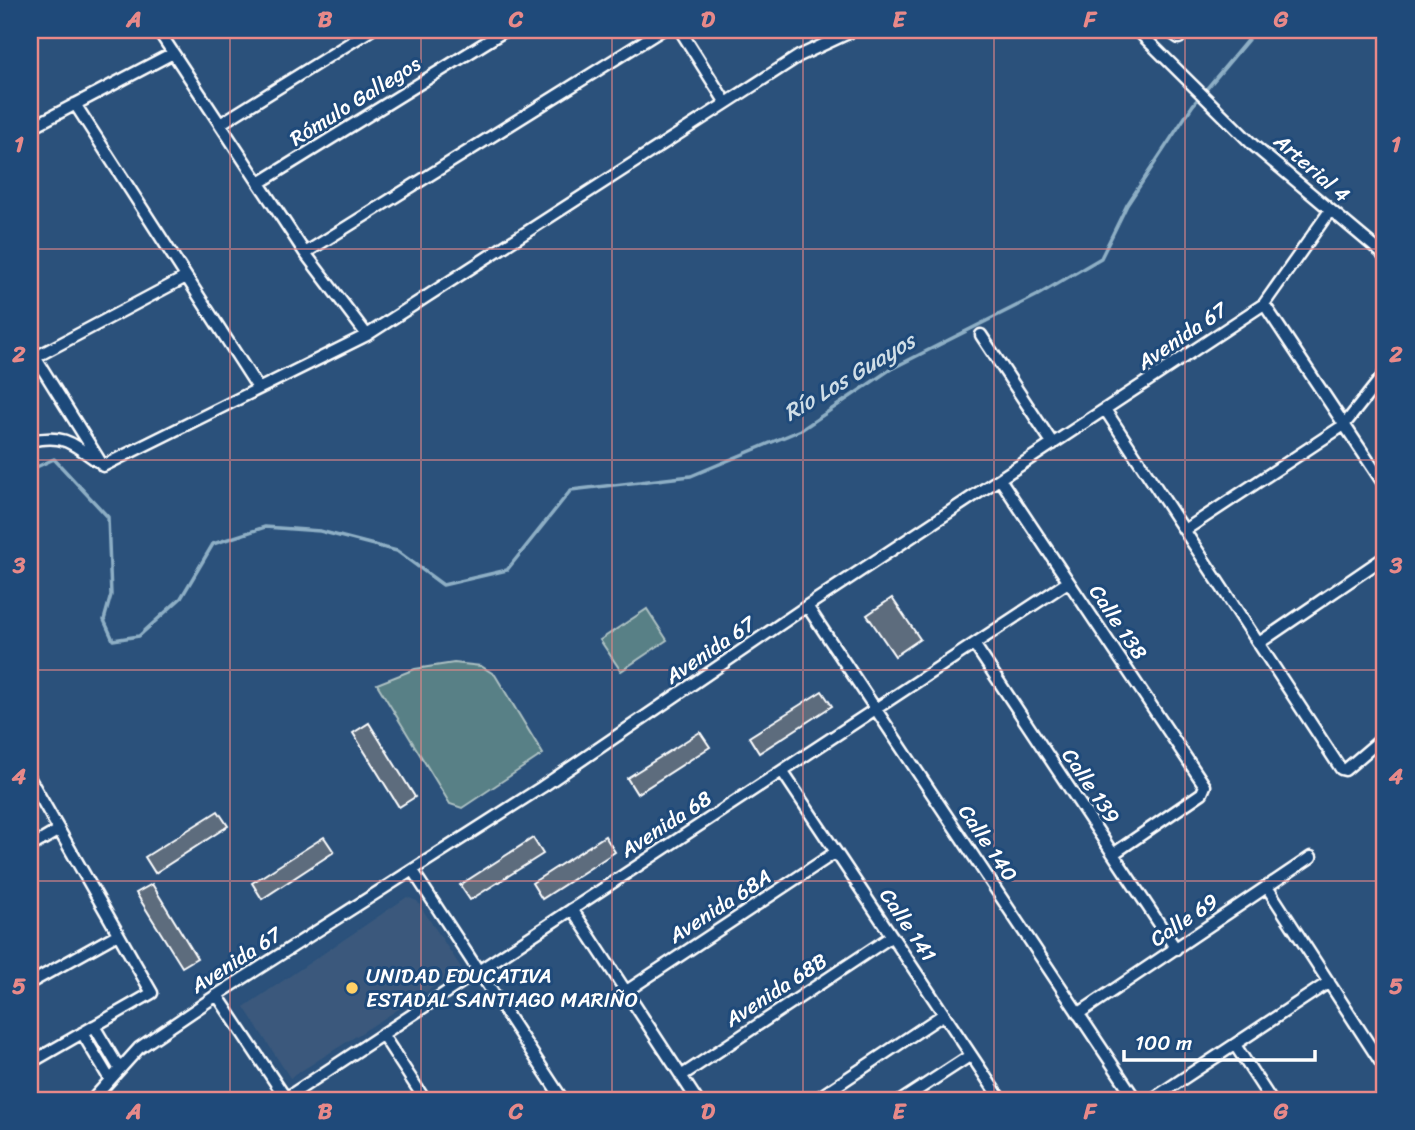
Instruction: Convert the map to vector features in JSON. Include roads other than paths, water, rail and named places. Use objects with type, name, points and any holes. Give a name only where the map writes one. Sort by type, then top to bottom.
[{"type":"street","points":[[158,30],[305,253],[367,335]]},
{"type":"street","points":[[220,124],[371,30]]},
{"type":"street","name":"Rómulo Gallegos","points":[[259,183],[506,30]]},
{"type":"street","points":[[305,253],[662,30]]},
{"type":"street","points":[[680,30],[726,103]]},
{"type":"street","points":[[103,466],[367,335],[799,56],[855,30]]},
{"type":"street","name":"Arterial 4","points":[[1137,30],[1253,145],[1329,212],[1385,254]]},
{"type":"street","points":[[1167,30],[1179,38]]},
{"type":"street","points":[[30,128],[173,53]]},
{"type":"street","points":[[75,104],[258,388]]},
{"type":"street","name":"Avenida 67","points":[[92,1100],[109,1078],[139,1048],[217,995],[412,871],[1264,304],[1329,212]]},
{"type":"street","points":[[103,466],[32,359],[186,277]]},
{"type":"street","points":[[1264,304],[1385,486]]},
{"type":"street","points":[[981,335],[1053,444]]},
{"type":"street","points":[[1185,530],[1344,425],[1385,373]]},
{"type":"street","points":[[1106,411],[1341,769],[1345,769],[1385,736]]},
{"type":"street","points":[[30,442],[51,437],[71,441],[103,466]]},
{"type":"street","name":"Calle 138","points":[[1000,479],[1205,786],[1202,793],[1113,854]]},
{"type":"street","points":[[1259,643],[1385,557]]},
{"type":"street","name":"Avenida 68","points":[[287,1099],[1068,582]]},
{"type":"street","name":"Calle 140","points":[[807,606],[1136,1100]]},
{"type":"street","name":"Calle 139","points":[[974,644],[1175,948]]},
{"type":"street","name":"Calle 141","points":[[782,771],[1001,1100]]},
{"type":"street","points":[[30,779],[152,993],[30,1063]]},
{"type":"street","points":[[30,847],[59,830]]},
{"type":"street","name":"Avenida 68A","points":[[625,992],[836,852]]},
{"type":"street","name":"Calle 69","points":[[1078,1014],[1311,858]]},
{"type":"street","points":[[412,871],[563,1100]]},
{"type":"street","points":[[1267,887],[1385,1069]]},
{"type":"street","points":[[572,909],[696,1100]]},
{"type":"street","points":[[30,983],[118,933]]},
{"type":"street","name":"Avenida 68B","points":[[681,1076],[892,936]]},
{"type":"street","points":[[1151,1100],[1329,982]]},
{"type":"street","points":[[217,995],[287,1099]]},
{"type":"street","points":[[815,1100],[944,1014]]},
{"type":"street","points":[[94,1026],[119,1068]]},
{"type":"street","points":[[82,1034],[109,1078]]},
{"type":"street","points":[[382,1034],[425,1100]]},
{"type":"street","points":[[1235,1045],[1271,1100]]},
{"type":"street","points":[[902,1100],[971,1055]]},
{"type":"waterway","name":"Río Los Guayos","points":[[30,470],[54,459],[108,517],[111,595],[104,620],[113,640],[139,636],[181,598],[213,544],[265,527],[320,531],[397,551],[443,585],[507,570],[571,490],[691,476],[801,430],[891,369],[1036,296],[1101,258],[1127,205],[1193,105],[1256,30]]},
{"type":"place","name":"UNIDAD EDUCATIVA ESTADAL SANTIAGO MARIÑO","points":[[352,988]]}]
